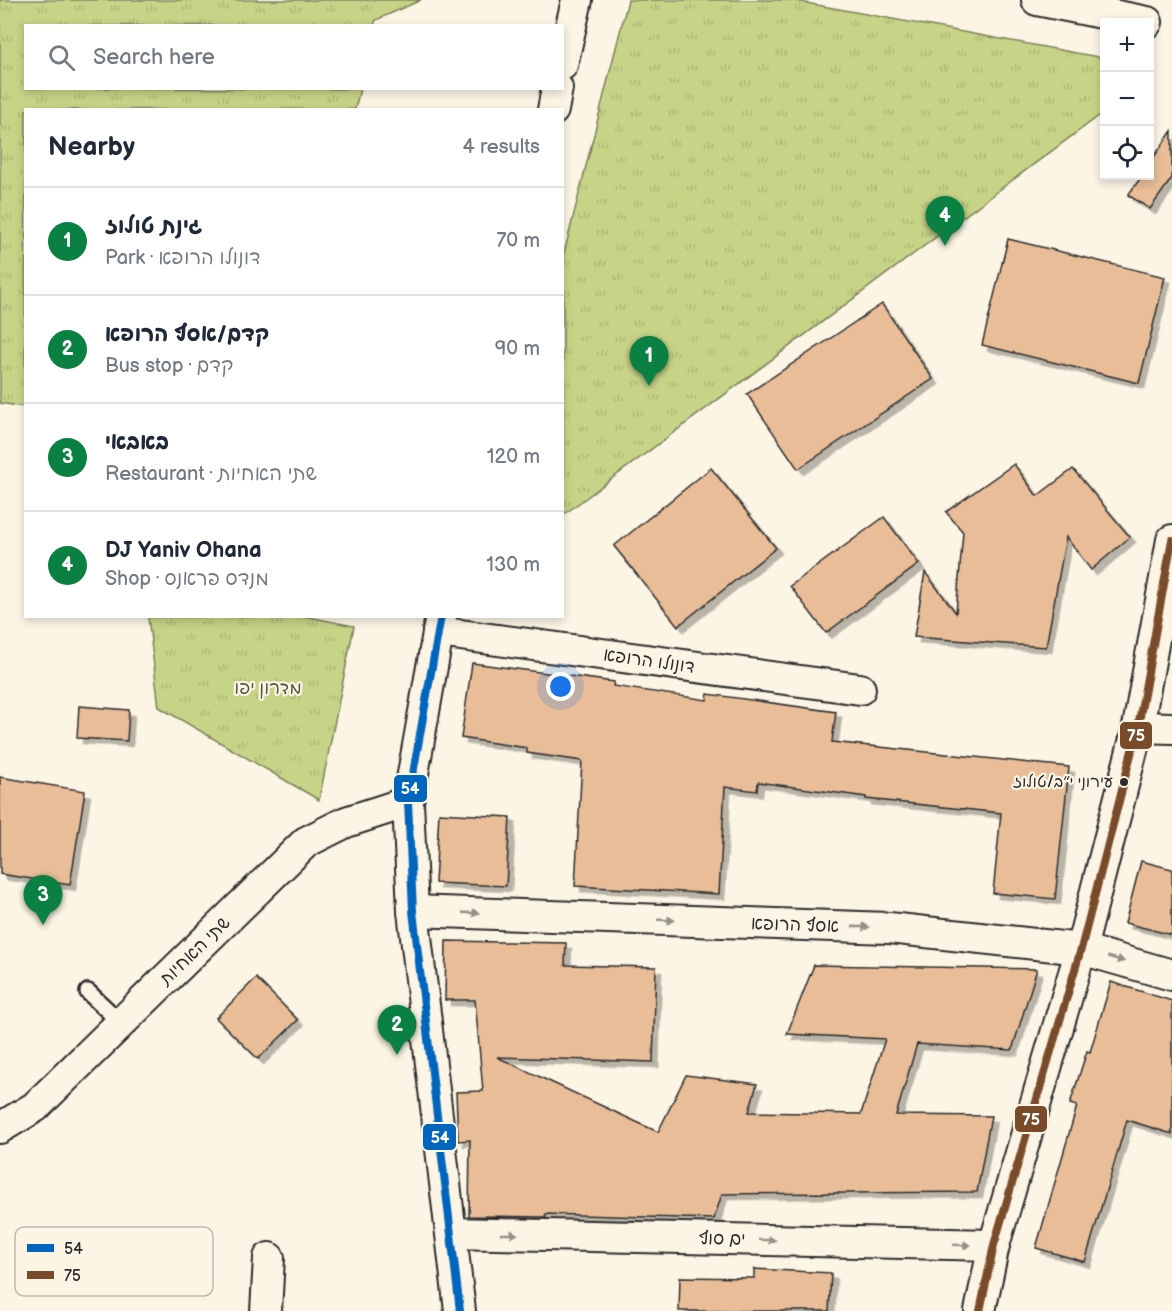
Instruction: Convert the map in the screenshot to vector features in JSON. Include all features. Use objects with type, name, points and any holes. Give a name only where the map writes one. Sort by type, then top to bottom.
[{"type":"street","points":[[564,50],[577,0]]},
{"type":"street","points":[[1037,0],[1124,18]]},
{"type":"street","points":[[1154,24],[1172,28]]},
{"type":"street","points":[[553,108],[557,90]]},
{"type":"street","points":[[980,1311],[994,1245],[1081,949],[1138,727],[1172,540]]},
{"type":"street","points":[[440,624],[408,802],[413,911],[460,1311]]},
{"type":"street","name":"דונולו הרופא","points":[[440,624],[860,689]]},
{"type":"street","points":[[1138,727],[1172,728]]},
{"type":"street","name":"שתי האחיות","points":[[0,1128],[35,1107],[306,842],[346,822],[408,802]]},
{"type":"street","name":"אסף הרופא","points":[[413,911],[889,928],[1081,949],[1172,975]]},
{"type":"street","name":"ים סוף","points":[[451,1233],[994,1245]]},
{"type":"street","points":[[266,1311],[269,1258]]},
{"type":"lane","points":[[88,992],[122,1023]]},
{"type":"green space","points":[[0,0],[421,0],[376,20],[374,24],[24,24],[24,90],[360,90],[355,108],[24,108],[24,407],[0,403]]},
{"type":"green space","points":[[628,0],[790,0],[1100,57],[1100,115],[564,514],[564,253]]},
{"type":"green space","name":"מדרון יפו","points":[[148,618],[314,618],[354,626],[319,800],[159,707]]},
{"type":"building","points":[[1172,131],[1172,178],[1150,209],[1128,195],[1139,180],[1154,180],[1154,157]]},
{"type":"building","points":[[1008,239],[1165,277],[1139,383],[982,345]]},
{"type":"building","points":[[882,304],[933,379],[798,469],[747,394]]},
{"type":"building","points":[[1014,464],[1037,496],[1073,469],[1130,537],[1091,570],[1066,537],[1046,647],[914,637],[925,572],[956,613],[963,532],[946,512]]},
{"type":"building","points":[[711,468],[776,548],[678,626],[614,546]]},
{"type":"building","points":[[884,517],[919,564],[826,633],[790,586]]},
{"type":"building","points":[[472,663],[614,682],[613,686],[707,700],[708,694],[836,712],[832,742],[1069,767],[1055,899],[993,893],[1001,813],[866,799],[866,797],[758,782],[757,791],[725,787],[719,894],[575,886],[582,761],[527,753],[527,748],[461,738]]},
{"type":"building","points":[[79,706],[129,710],[127,741],[77,738]]},
{"type":"building","points":[[0,777],[85,791],[70,885],[0,874]]},
{"type":"building","points":[[439,813],[510,817],[506,886],[435,883]]},
{"type":"building","points":[[1141,861],[1172,869],[1172,935],[1125,923]]},
{"type":"building","points":[[446,941],[566,943],[565,965],[656,967],[653,1062],[497,1057],[658,1132],[686,1075],[757,1084],[749,1112],[861,1114],[885,1039],[787,1034],[814,965],[1037,969],[1012,1050],[917,1044],[896,1115],[991,1116],[977,1192],[722,1194],[714,1219],[546,1214],[546,1217],[469,1216],[470,1140],[458,1141],[456,1092],[483,1091],[475,1000],[445,1000]]},
{"type":"building","points":[[256,978],[298,1020],[258,1059],[216,1018]]},
{"type":"building","points":[[1111,982],[1172,1001],[1172,1134],[1127,1120],[1085,1262],[1036,1248],[1077,1106],[1070,1104],[1087,1051],[1090,1052]]},
{"type":"building","points":[[754,1269],[831,1273],[829,1311],[679,1311],[680,1277],[754,1278]]},
{"type":"transit line","name":"75","points":[[980,1311],[994,1245],[1081,949],[1138,727],[1172,540]]},
{"type":"transit line","name":"54","points":[[441,618],[408,802],[413,911],[460,1311]]},
{"type":"place","name":"DJ Yaniv Ohana","points":[[945,246]]},
{"type":"place","name":"גינת טולוז","points":[[649,386]]},
{"type":"place","name":"עירוני י״ב/טולוז","points":[[1124,782]]},
{"type":"place","name":"באבאי","points":[[43,925]]},
{"type":"place","name":"קדם/אסף הרופא","points":[[397,1055]]}]
